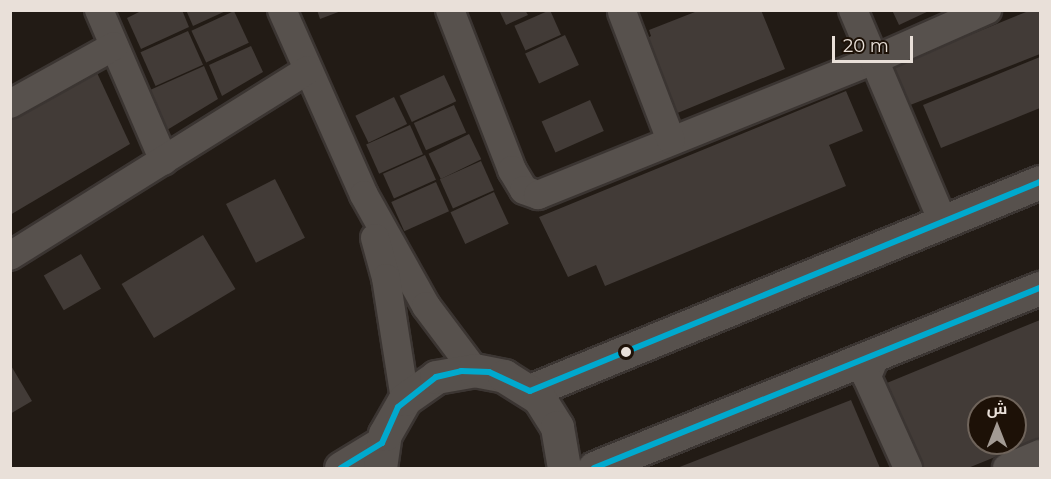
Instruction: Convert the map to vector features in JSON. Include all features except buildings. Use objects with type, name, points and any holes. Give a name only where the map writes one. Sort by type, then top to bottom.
[{"type":"street","points":[[99,10],[164,161]]},
{"type":"street","points":[[282,10],[364,195],[426,306],[474,370]]},
{"type":"street","points":[[450,10],[512,170],[530,194],[547,193],[671,140],[874,60],[987,10]]},
{"type":"street","points":[[854,10],[943,222]]},
{"type":"street","points":[[623,11],[671,140]]},
{"type":"street","points":[[10,104],[114,46]]},
{"type":"street","points":[[10,256],[308,70]]},
{"type":"street","points":[[530,391],[1041,182]]},
{"type":"street","points":[[364,195],[386,278],[405,399]]},
{"type":"street","points":[[594,468],[1041,288]]},
{"type":"street","points":[[878,352],[867,377],[908,468]]},
{"type":"street","points":[[341,468],[381,456],[393,415],[405,399],[436,377],[474,370],[504,376],[530,391],[557,427],[564,468]]},
{"type":"street","points":[[1007,468],[1041,454]]},
{"type":"transit line","points":[[341,468],[382,443],[398,407],[436,377],[461,371],[489,372],[530,391],[1040,182]]},
{"type":"transit line","points":[[594,468],[1040,288]]}]
